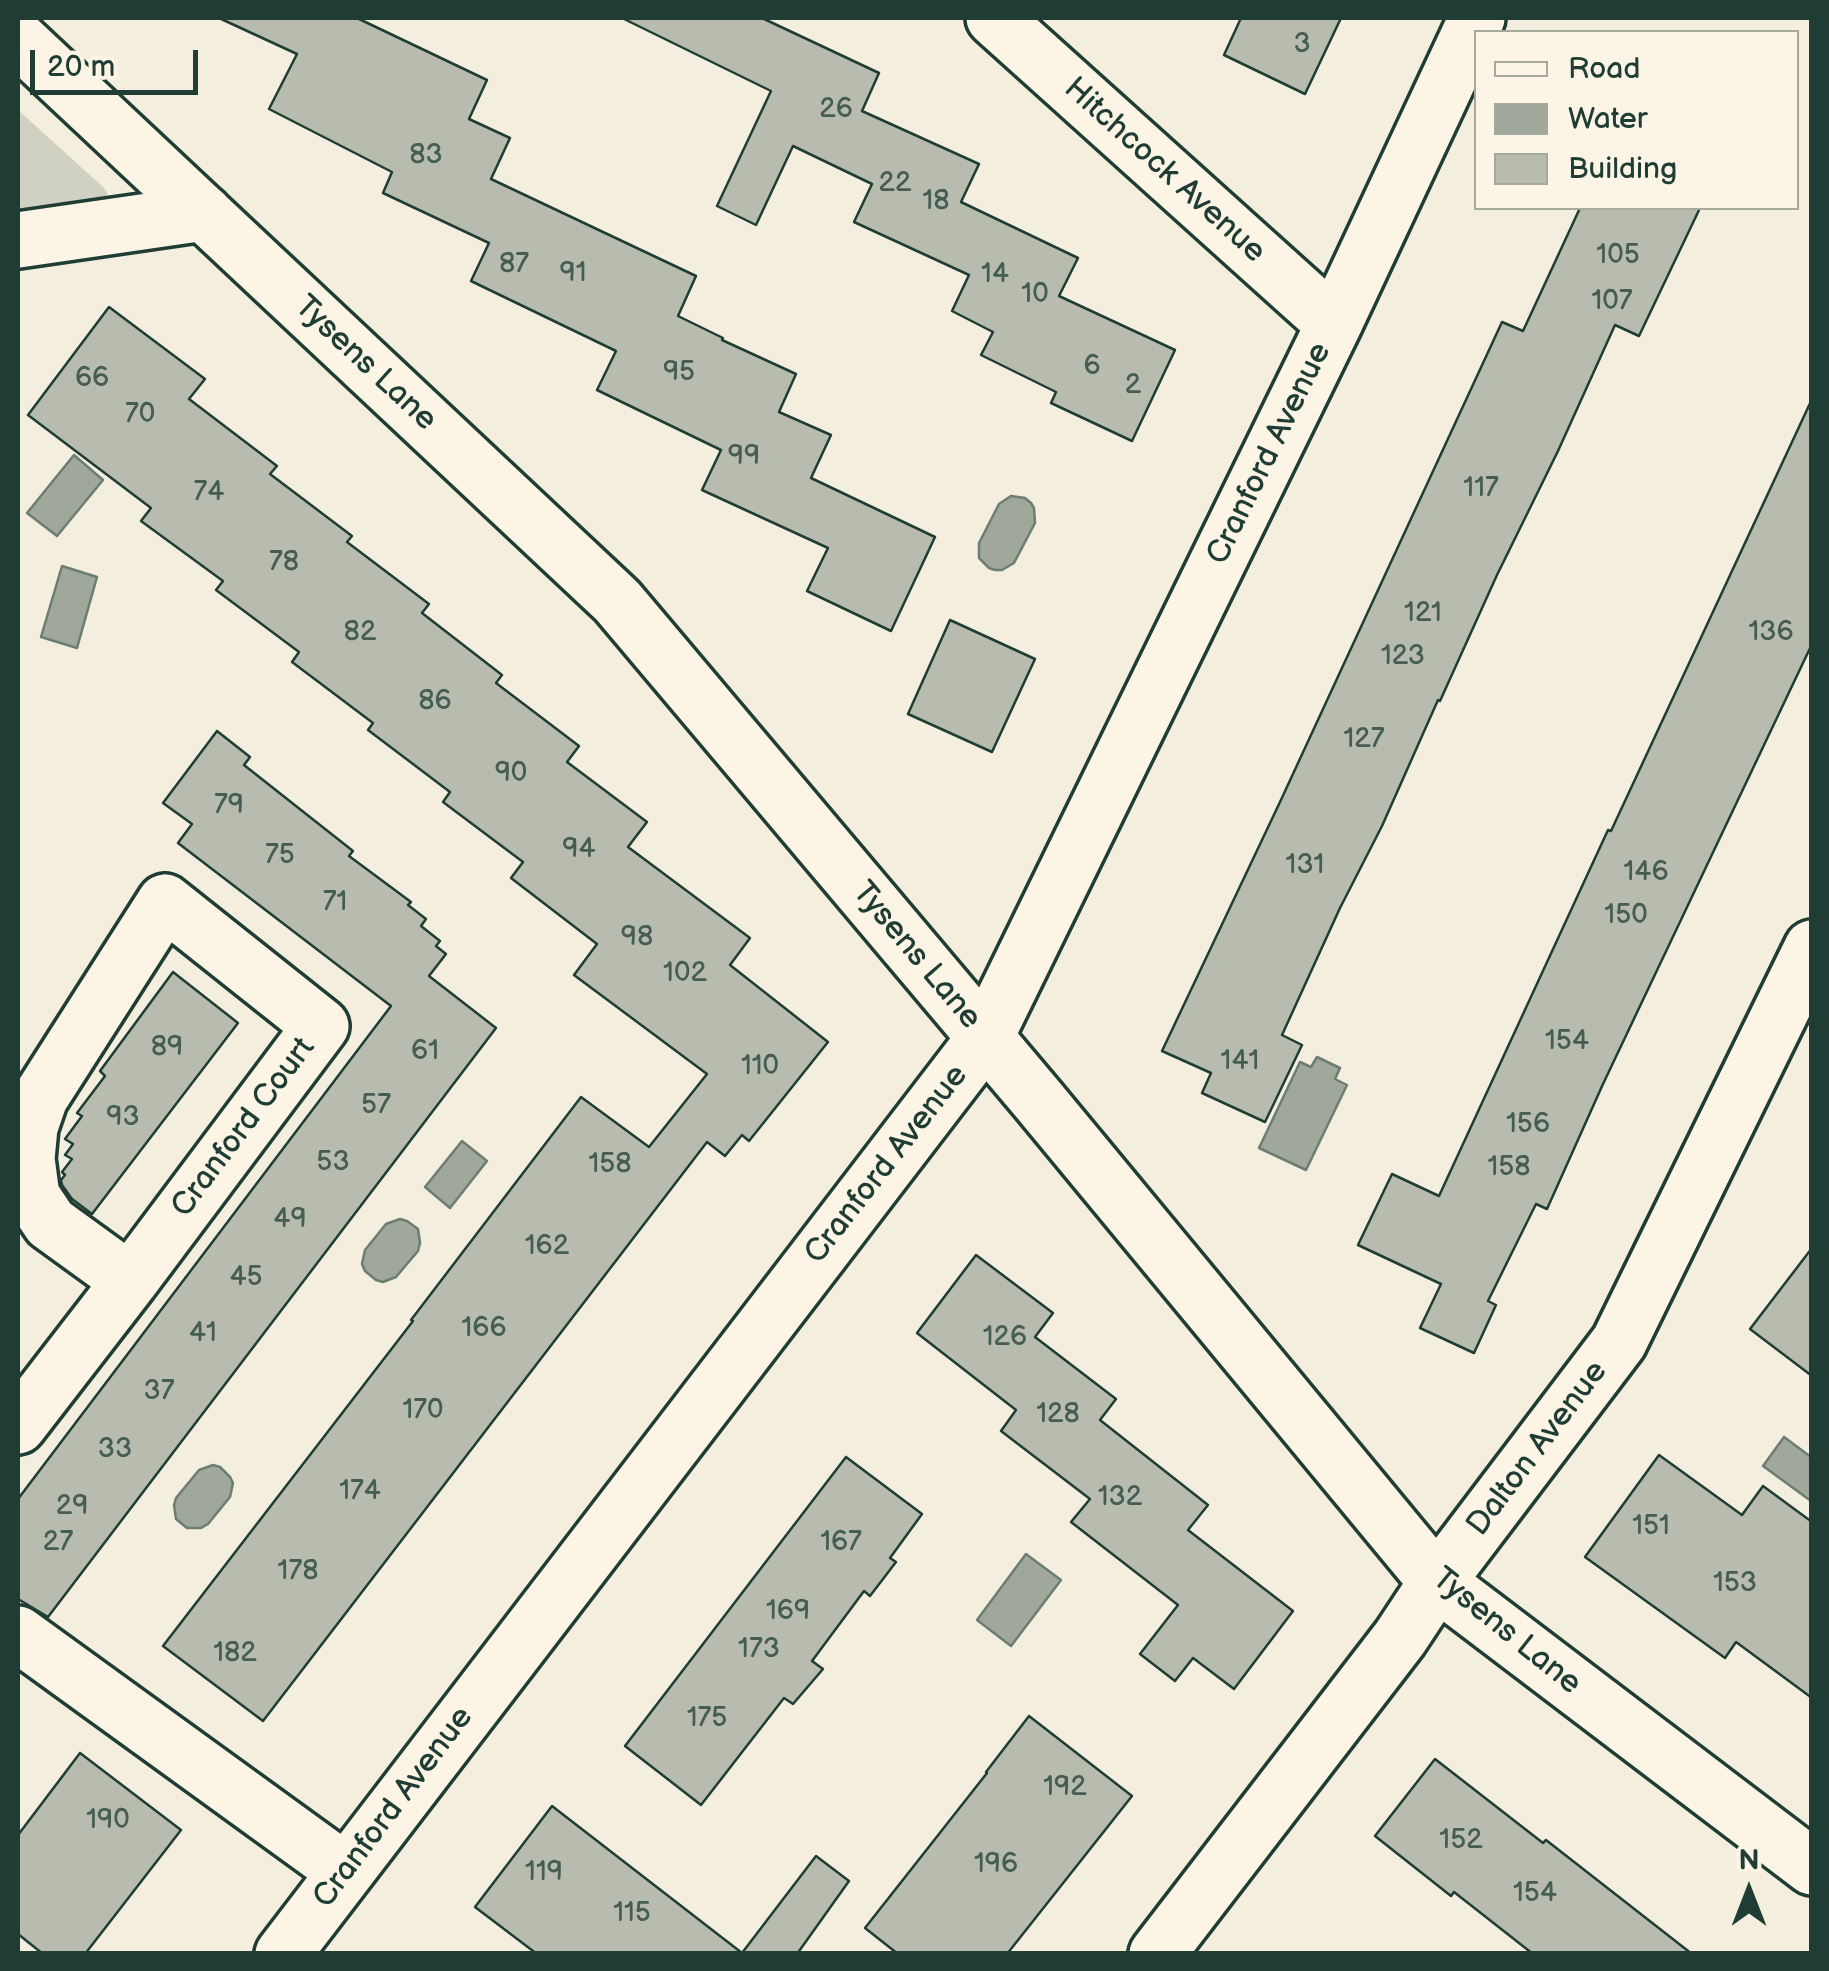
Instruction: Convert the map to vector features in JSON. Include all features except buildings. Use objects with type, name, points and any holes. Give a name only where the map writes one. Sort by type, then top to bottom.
[{"type":"street","name":"Hitchcock Avenue","points":[[994,18],[1334,324]]},
{"type":"street","name":"Cranford Avenue","points":[[308,1945],[345,1871],[985,1038],[1334,324],[1476,18]]},
{"type":"street","name":"Tysens Lane","points":[[18,39],[617,601],[1437,1582],[1812,1867]]},
{"type":"street","points":[[18,240],[204,214]]},
{"type":"street","name":"Cranford Court","points":[[18,1426],[130,1280],[321,1026],[165,902],[40,1098],[30,1128],[27,1159],[32,1196],[50,1223],[130,1280]]},
{"type":"street","name":"Dalton Avenue","points":[[1157,1954],[1400,1638],[1437,1582],[1620,1342],[1796,1027],[1812,948]]},
{"type":"street","points":[[18,1634],[345,1871]]},
{"type":"shaded area","points":[[18,110],[103,187],[107,199],[18,217]]},
{"type":"water","points":[[74,455],[103,480],[57,536],[27,513]]},
{"type":"water","points":[[1011,496],[1031,503],[1035,523],[1014,563],[995,570],[979,558],[979,543],[999,504]]},
{"type":"water","points":[[62,566],[97,577],[77,648],[41,637]]},
{"type":"water","points":[[1317,1057],[1340,1068],[1335,1079],[1347,1085],[1306,1170],[1259,1148],[1300,1062],[1311,1067]]},
{"type":"water","points":[[462,1141],[487,1161],[450,1208],[425,1187]]},
{"type":"water","points":[[400,1219],[418,1229],[418,1251],[396,1277],[383,1282],[376,1280],[362,1264],[365,1250],[386,1224]]},
{"type":"water","points":[[1784,1437],[1811,1457],[1811,1501],[1763,1466]]},
{"type":"water","points":[[213,1465],[230,1477],[230,1497],[208,1524],[187,1528],[176,1519],[176,1498],[199,1470]]},
{"type":"water","points":[[1026,1554],[1061,1580],[1011,1646],[977,1620]]}]
